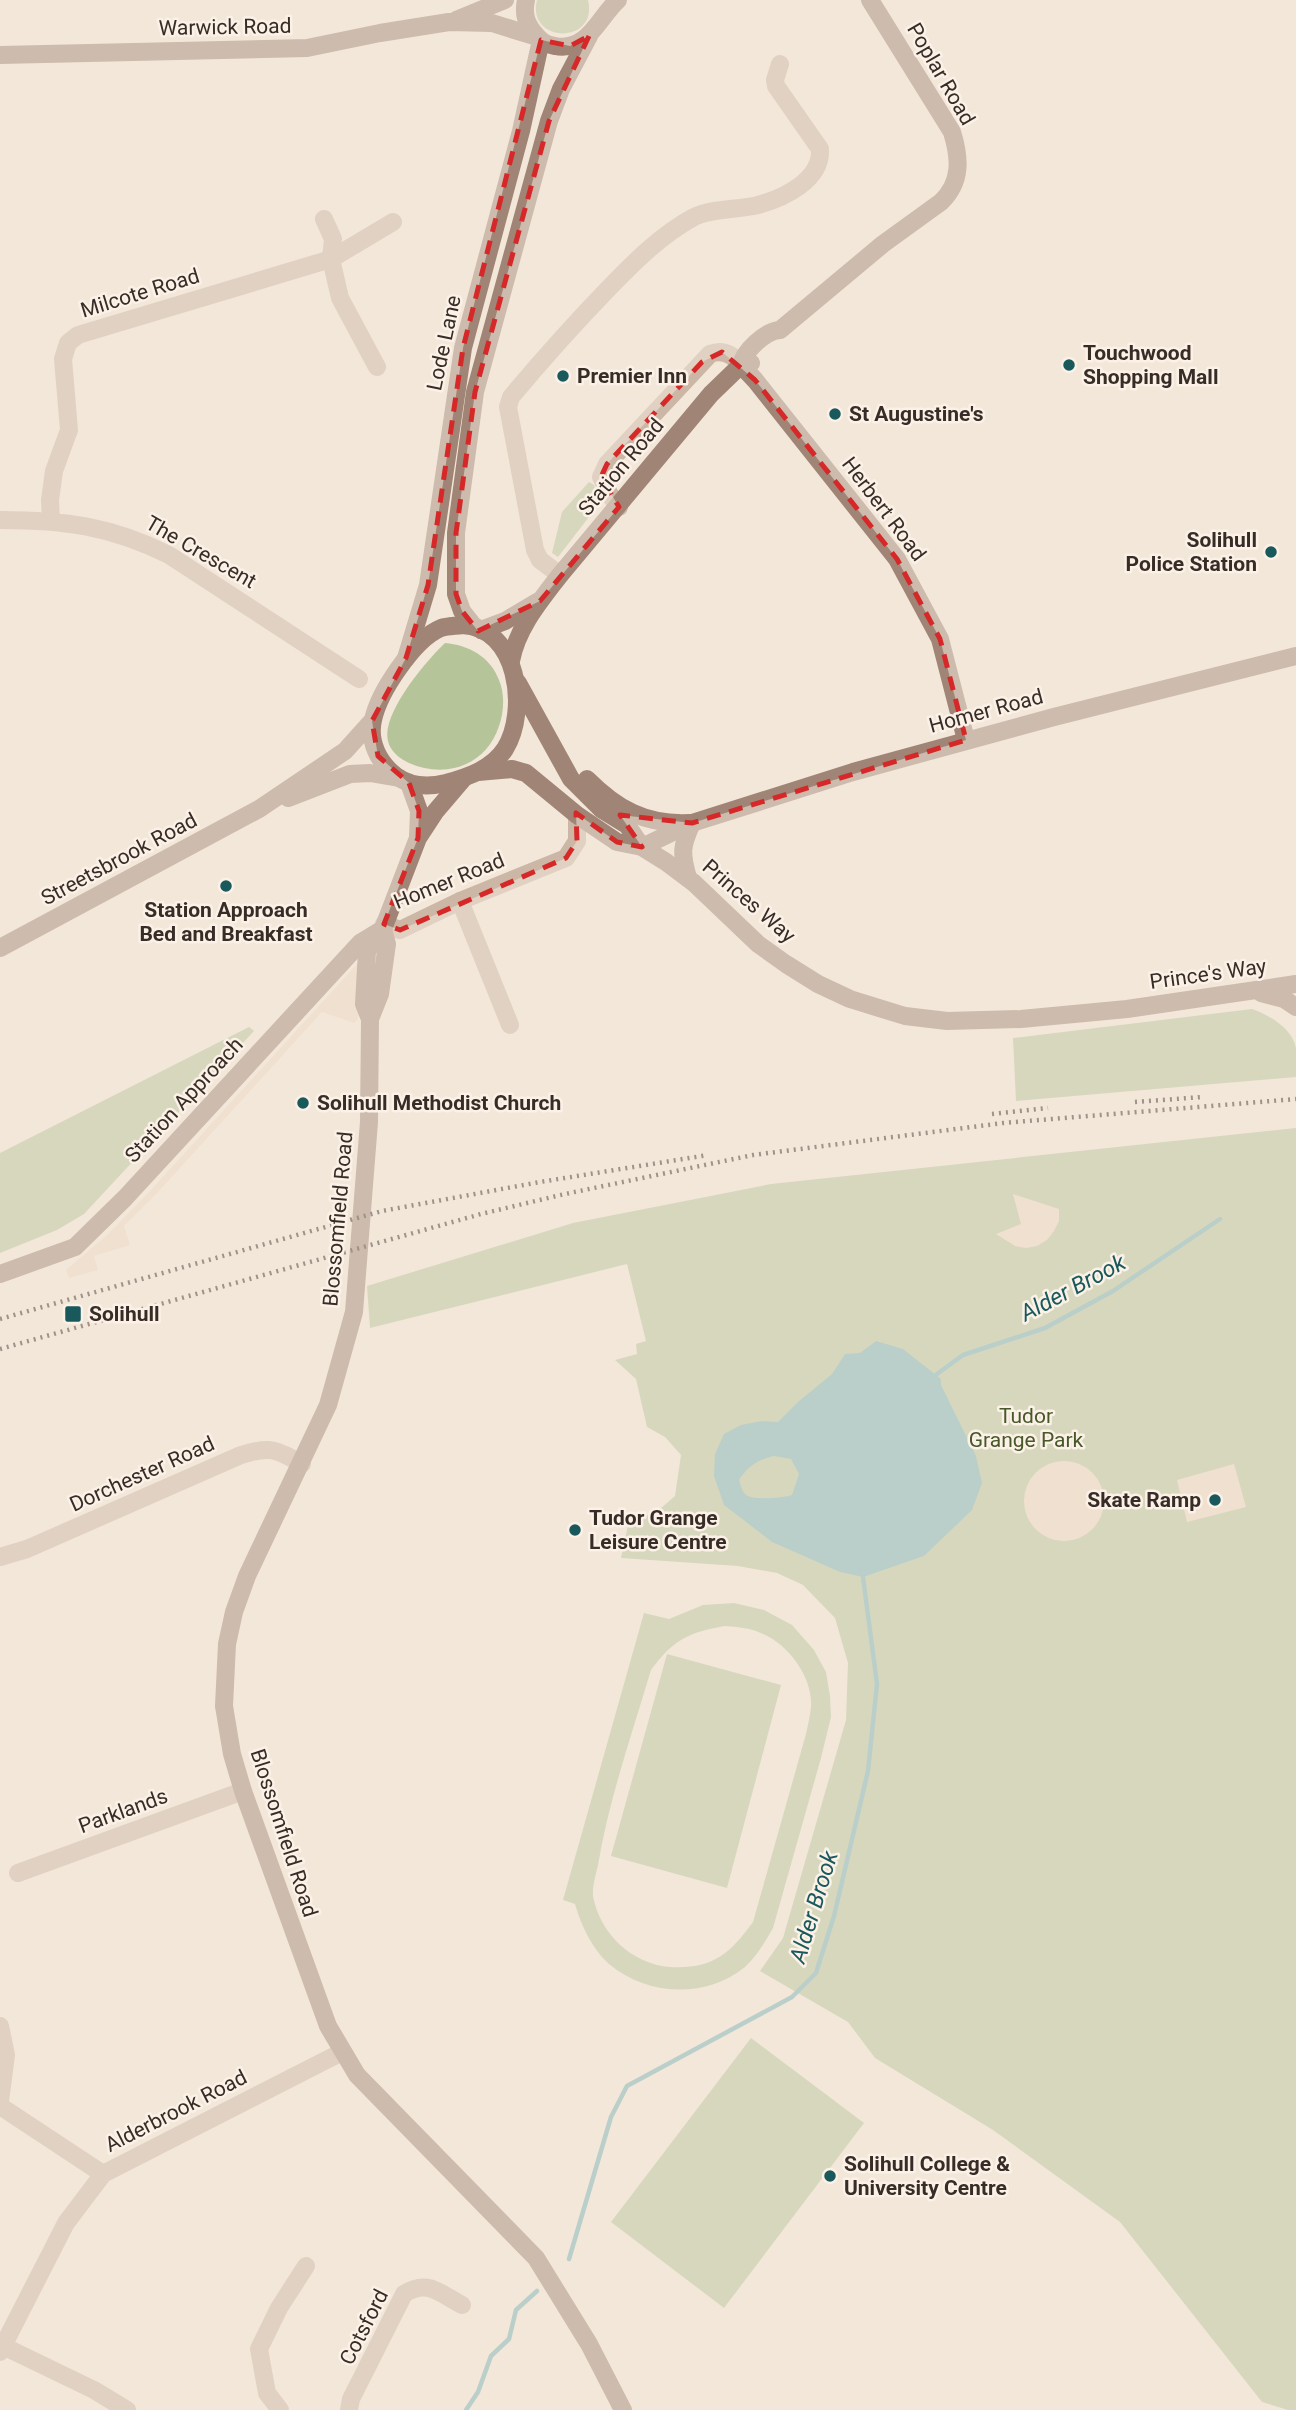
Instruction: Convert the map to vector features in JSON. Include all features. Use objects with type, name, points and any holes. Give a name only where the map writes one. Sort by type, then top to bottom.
[{"type":"main road","name":"Warwick Road","points":[[449,22],[505,0]]},
{"type":"main road","points":[[526,0],[526,21],[539,39]]},
{"type":"main road","points":[[592,33],[600,0]]},
{"type":"main road","points":[[592,33],[618,0]]},
{"type":"main road","name":"Poplar Road","points":[[870,0],[952,132],[959,162],[958,176]]},
{"type":"main road","name":"Warwick Road","points":[[0,55],[307,48],[449,22],[492,23],[557,46],[570,46],[592,33]]},
{"type":"main road","name":"Lode Lane","points":[[477,627],[462,611],[456,594],[456,533],[475,392],[549,121],[561,89],[592,33]]},
{"type":"main road","name":"Lode Lane","points":[[406,658],[428,584],[463,348],[521,131],[539,39]]},
{"type":"main road","name":"Station Road","points":[[513,669],[514,643],[540,601],[711,394],[741,365],[751,363],[774,342],[780,330],[883,244],[941,202],[958,176]]},
{"type":"main road","name":"Herbert Road","points":[[741,365],[764,390],[897,559],[940,639],[966,740]]},
{"type":"main road","name":"Station Road","points":[[477,627],[505,621],[540,601]]},
{"type":"main road","points":[[477,627],[502,647],[513,669],[516,708],[512,730],[505,748],[471,775],[437,785],[404,781],[377,756],[372,721],[384,694],[406,658],[429,635],[441,628],[477,627]]},
{"type":"main road","name":"Homer Road","points":[[642,846],[692,823],[820,781],[966,740],[1296,656]]},
{"type":"main road","name":"Princes Way","points":[[513,669],[571,779],[601,809],[627,825],[642,846],[688,878],[758,944],[818,984],[874,1008],[905,1016],[973,1021]]},
{"type":"main road","name":"Streetsbrook Road","points":[[0,948],[259,809],[345,751],[372,721]]},
{"type":"main road","points":[[551,742],[596,788],[625,810],[654,822],[692,823],[683,842],[682,856],[688,878]]},
{"type":"main road","name":"Princes Way","points":[[471,775],[512,769],[526,773],[617,842],[642,846]]},
{"type":"main road","name":"Streetsbrook Road","points":[[259,809],[350,774],[370,773],[404,781]]},
{"type":"main road","name":"Blossomfield Road","points":[[471,775],[435,812],[418,838],[384,927],[367,951],[364,1004],[370,1019],[369,1122],[357,1292],[328,1405],[247,1576],[234,1612],[227,1644],[224,1706],[232,1754],[243,1791],[328,2026],[342,2052],[357,2075],[377,2097],[536,2258],[589,2344],[623,2410]]},
{"type":"main road","name":"Blossomfield Road","points":[[404,781],[419,811],[418,838]]},
{"type":"main road","name":"Station Approach","points":[[0,1273],[39,1262],[75,1247],[125,1198],[360,943],[384,927]]},
{"type":"main road","name":"Prince's Way","points":[[973,1021],[1127,1009],[1296,984]]},
{"type":"main road","points":[[1254,991],[1284,999],[1296,1007]]},
{"type":"street","points":[[560,575],[540,560],[535,550],[508,407],[511,397],[558,341],[665,235],[698,215],[758,205],[787,194],[805,182],[817,169],[821,161],[820,149],[776,86],[780,64]]},
{"type":"street","points":[[324,219],[333,239],[331,259],[340,298],[377,367]]},
{"type":"street","name":"Milcote Road","points":[[51,520],[50,499],[54,471],[69,429],[63,359],[71,340],[78,335],[331,259],[393,222]]},
{"type":"street","points":[[619,507],[601,477],[607,464],[710,354],[729,354],[741,365]]},
{"type":"street","name":"The Crescent","points":[[0,520],[51,520],[126,535],[169,555],[359,679]]},
{"type":"street","name":"Homer Road","points":[[384,927],[400,930],[460,901],[565,858],[577,841],[578,814]]},
{"type":"street","points":[[460,901],[510,1025]]},
{"type":"street","name":"Dorchester Road","points":[[0,1557],[27,1549],[241,1455],[262,1449],[277,1449],[302,1464]]},
{"type":"street","name":"Parklands","points":[[18,1873],[243,1791]]},
{"type":"street","points":[[0,2026],[6,2055],[0,2103],[103,2174]]},
{"type":"street","name":"Alderbrook Road","points":[[2,2349],[66,2223],[103,2174],[342,2052]]},
{"type":"street","points":[[280,2410],[267,2393],[260,2367],[259,2349],[279,2308],[306,2266]]},
{"type":"street","name":"Cotsford","points":[[350,2404],[404,2294],[417,2286],[429,2287],[461,2305]]},
{"type":"street","points":[[2,2349],[94,2390],[127,2410]]},
{"type":"highlighted area","points":[[589,36],[549,121],[475,392],[456,533],[456,594],[462,611],[478,631],[540,601],[619,507],[601,477],[607,464],[702,362],[722,352],[755,380],[897,559],[940,639],[966,740],[692,823],[620,815],[642,847],[617,842],[576,813],[577,841],[566,858],[400,930],[384,924],[418,838],[419,811],[409,783],[378,756],[372,721],[406,658],[428,585],[463,348],[541,40],[570,46]]},
{"type":"green space","points":[[537,0],[588,0],[589,15],[583,25],[574,31],[551,31],[542,25],[536,14]]},
{"type":"green space","points":[[589,482],[594,485],[599,504],[558,557],[552,553],[562,512]]},
{"type":"green space","points":[[445,643],[470,649],[490,664],[501,685],[503,709],[493,740],[485,751],[463,766],[436,770],[423,768],[399,757],[389,745],[388,730],[391,717],[407,689]]},
{"type":"green space","points":[[1252,1009],[1272,1019],[1290,1034],[1296,1048],[1296,1077],[1016,1101],[1013,1038]]},
{"type":"green space","points":[[249,1027],[254,1031],[84,1214],[57,1230],[0,1253],[0,1153]]},
{"type":"green space","name":"Tudor Grange Park","points":[[1296,1128],[1296,2410],[1288,2410],[1262,2402],[1120,2222],[993,2130],[875,2058],[848,2022],[760,1971],[783,1938],[846,1720],[848,1663],[835,1618],[803,1585],[777,1573],[738,1566],[621,1558],[630,1516],[653,1515],[675,1496],[681,1455],[665,1437],[647,1427],[636,1379],[615,1360],[637,1354],[636,1344],[646,1341],[627,1264],[370,1328],[367,1286],[573,1223],[771,1184]]},
{"type":"green space","points":[[734,1603],[764,1610],[792,1625],[814,1650],[826,1672],[831,1717],[773,1928],[764,1944],[745,1967],[730,1977],[713,1985],[677,1990],[641,1982],[624,1975],[609,1964],[588,1936],[575,1904],[563,1900],[644,1613],[669,1619],[703,1605]],"holes":[[[725,1626],[754,1630],[773,1639],[798,1664],[811,1696],[807,1731],[753,1922],[736,1943],[718,1958],[685,1967],[656,1965],[631,1953],[610,1934],[597,1910],[593,1889],[608,1816],[651,1670],[667,1651],[683,1639],[701,1631]]]},
{"type":"green space","points":[[667,1654],[781,1685],[727,1888],[611,1856]]},
{"type":"green space","points":[[751,2038],[864,2123],[724,2308],[611,2222]]},
{"type":"shaded area","points":[[358,963],[361,967],[358,1019],[354,1023],[322,1012],[124,1226],[130,1245],[94,1256],[98,1270],[69,1278],[66,1270],[107,1235],[150,1191]]},
{"type":"shaded area","points":[[1013,1194],[1059,1209],[1059,1221],[1054,1231],[1047,1240],[1037,1246],[1015,1246],[996,1234],[1021,1224]]},
{"type":"shaded area","points":[[1064,1461],[1079,1464],[1092,1473],[1101,1486],[1104,1501],[1101,1516],[1092,1529],[1079,1538],[1064,1541],[1049,1538],[1036,1529],[1027,1516],[1024,1501],[1027,1486],[1036,1473],[1049,1464]]},
{"type":"shaded area","points":[[1234,1464],[1246,1507],[1187,1522],[1177,1480]]},
{"type":"water","points":[[876,1341],[903,1349],[941,1379],[941,1385],[976,1456],[982,1483],[972,1510],[924,1556],[863,1577],[840,1572],[772,1542],[724,1505],[714,1476],[715,1454],[724,1434],[741,1425],[762,1421],[778,1422],[832,1374],[845,1354],[860,1353]],"holes":[[[774,1456],[791,1459],[799,1474],[792,1495],[764,1498],[744,1493],[739,1480],[754,1464]]]},
{"type":"waterway","name":"Alder Brook","points":[[937,1374],[963,1355],[1045,1328],[1113,1291],[1220,1219]]},
{"type":"waterway","name":"Alder Brook","points":[[569,2259],[611,2117],[627,2086],[792,1997],[816,1973],[834,1916],[868,1771],[877,1684],[863,1577]]},
{"type":"waterway","name":"Alder Brook","points":[[466,2410],[478,2392],[491,2356],[509,2339],[516,2310],[537,2291]]},
{"type":"railway","points":[[1135,1102],[1202,1097]]},
{"type":"railway","points":[[0,1349],[481,1214],[753,1155],[1003,1123],[1296,1099]]},
{"type":"railway","points":[[992,1114],[1048,1108]]},
{"type":"railway","points":[[0,1319],[382,1211],[708,1155]]},
{"type":"place","name":"Touchwood Shopping Mall","points":[[1069,365]]},
{"type":"place","name":"Premier Inn","points":[[563,376]]},
{"type":"place","name":"St Augustine's","points":[[835,414]]},
{"type":"place","name":"Solihull Police Station","points":[[1271,552]]},
{"type":"place","name":"Station Approach Bed and Breakfast","points":[[226,886]]},
{"type":"place","name":"Solihull Methodist Church","points":[[303,1103]]},
{"type":"place","name":"Solihull","points":[[73,1314]]},
{"type":"place","name":"Skate Ramp","points":[[1215,1500]]},
{"type":"place","name":"Tudor Grange Leisure Centre","points":[[575,1530]]},
{"type":"place","name":"Solihull College & University Centre","points":[[830,2176]]}]
